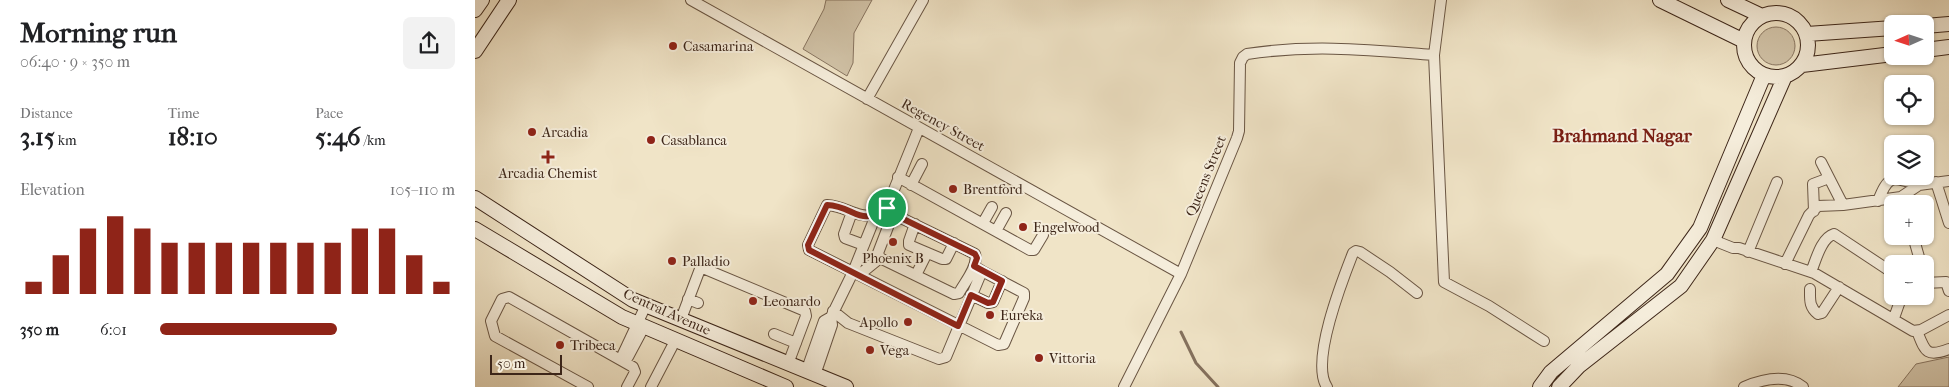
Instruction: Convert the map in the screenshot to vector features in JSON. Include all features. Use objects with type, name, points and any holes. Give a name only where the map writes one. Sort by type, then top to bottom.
[{"type":"street","points":[[475,10],[482,0]]},
{"type":"street","points":[[475,50],[509,0]]},
{"type":"street","name":"Regency Street","points":[[691,0],[1181,274]]},
{"type":"street","points":[[867,99],[923,0]]},
{"type":"street","points":[[1441,0],[1434,55],[1444,282],[1489,306],[1544,341]]},
{"type":"street","points":[[1660,0],[1744,41]]},
{"type":"street","points":[[1732,1],[1763,16]]},
{"type":"street","points":[[1783,13],[1793,17],[1801,24],[1807,34],[1809,44],[1807,55],[1802,65],[1795,72],[1775,78],[1755,70],[1745,52],[1744,41],[1751,26],[1763,16],[1783,13]]},
{"type":"street","points":[[1934,25],[1949,24]]},
{"type":"street","points":[[1807,34],[1884,29]]},
{"type":"street","name":"Queens Street","points":[[1124,387],[1181,274],[1239,131],[1240,64],[1243,57],[1247,54],[1284,48],[1351,48],[1434,55]]},
{"type":"street","points":[[1934,49],[1949,48]]},
{"type":"street","points":[[1802,65],[1884,55]]},
{"type":"street","points":[[1540,387],[1551,372],[1667,274],[1689,244],[1700,228],[1764,75]]},
{"type":"street","points":[[1559,387],[1579,366],[1681,286],[1714,237],[1785,76]]},
{"type":"street","points":[[919,128],[898,178],[878,253],[880,258],[954,294],[959,293],[978,268]]},
{"type":"street","points":[[1821,162],[1843,205]]},
{"type":"street","points":[[911,185],[922,164]]},
{"type":"street","points":[[898,178],[1030,250],[1034,250],[1043,236]]},
{"type":"street","points":[[1814,210],[1813,184],[1829,178]]},
{"type":"street","points":[[1949,181],[1936,182],[1949,223]]},
{"type":"street","points":[[1743,250],[1777,182]]},
{"type":"street","points":[[1878,200],[1885,185]]},
{"type":"street","points":[[1908,195],[1919,185]]},
{"type":"street","name":"Central Avenue","points":[[475,198],[633,300],[846,387]]},
{"type":"street","points":[[1785,264],[1809,215],[1818,206],[1884,200]]},
{"type":"street","points":[[832,314],[847,322],[939,359],[946,357],[958,326],[971,295],[978,268],[975,254],[890,211],[865,218],[835,206],[827,205],[808,245],[809,250],[958,326],[997,344],[1004,344],[1024,298],[1024,293],[978,268]]},
{"type":"street","points":[[983,224],[992,207]]},
{"type":"street","points":[[852,212],[844,234],[845,238],[864,245]]},
{"type":"street","points":[[996,231],[1006,213]]},
{"type":"street","points":[[811,373],[823,321],[832,314],[856,274],[864,245],[876,215]]},
{"type":"street","points":[[915,224],[909,245],[942,259],[946,258],[953,243]]},
{"type":"street","name":"Central Avenue","points":[[475,228],[622,317],[786,387]]},
{"type":"street","points":[[1811,272],[1820,248],[1830,235],[1834,234],[1884,268]]},
{"type":"street","points":[[1714,237],[1735,243],[1743,250],[1811,272],[1913,331],[1921,330],[1949,315]]},
{"type":"street","points":[[1327,387],[1321,368],[1322,354],[1335,302],[1353,253],[1356,251],[1360,252],[1390,272],[1417,294]]},
{"type":"street","points":[[916,275],[927,253]]},
{"type":"street","points":[[856,274],[880,258]]},
{"type":"street","points":[[681,319],[693,301],[700,269],[705,268],[805,311],[806,316],[788,364]]},
{"type":"street","points":[[971,295],[988,303],[993,302],[1002,281]]},
{"type":"street","points":[[1934,283],[1948,285]]},
{"type":"street","points":[[1810,290],[1810,304],[1818,314],[1822,313],[1839,287]]},
{"type":"street","points":[[589,387],[495,336],[491,321],[502,299],[509,297],[633,367],[635,372],[627,387]]},
{"type":"street","points":[[1893,318],[1898,305]]},
{"type":"street","points":[[626,356],[641,326],[647,306]]},
{"type":"street","points":[[1917,331],[1925,349],[1930,354],[1935,355],[1949,349]]},
{"type":"street","points":[[774,334],[796,343]]},
{"type":"street","points":[[651,387],[675,341]]},
{"type":"street","points":[[1744,387],[1766,380],[1791,379],[1803,387]]},
{"type":"shaded area","points":[[826,0],[872,0],[854,33],[853,63],[847,76],[803,49],[824,9]]},
{"type":"shaded area","points":[[1776,27],[1789,33],[1795,46],[1789,59],[1776,65],[1763,59],[1757,46],[1763,33]]},
{"type":"shaded area","points":[[1949,357],[1949,387],[1898,387],[1916,364]]},
{"type":"waterway","points":[[1181,332],[1196,363],[1218,387]]},
{"type":"place","name":"Casamarina","points":[[673,46]]},
{"type":"place","name":"Arcadia","points":[[532,132]]},
{"type":"place","name":"Casablanca","points":[[651,140]]},
{"type":"place","name":"Arcadia Chemist","points":[[548,157]]},
{"type":"place","name":"Brentford","points":[[953,189]]},
{"type":"place","name":"Engelwood","points":[[1023,227]]},
{"type":"place","name":"Phoenix B","points":[[893,242]]},
{"type":"place","name":"Palladio","points":[[672,261]]},
{"type":"place","name":"Leonardo","points":[[753,301]]},
{"type":"place","name":"Eureka","points":[[990,315]]},
{"type":"place","name":"Apollo","points":[[908,322]]},
{"type":"place","name":"Tribeca","points":[[560,345]]},
{"type":"place","name":"Vega","points":[[870,350]]},
{"type":"place","name":"Vittoria","points":[[1039,358]]},
{"type":"district","name":"Brahmand Nagar","points":[[1622,136]]},
{"type":"route","points":[[827,205],[835,206],[865,218],[876,215],[887,208],[893,214],[975,254],[977,258],[974,266],[1002,281],[993,302],[988,303],[971,295],[958,326],[809,250],[808,245],[827,205]]}]
